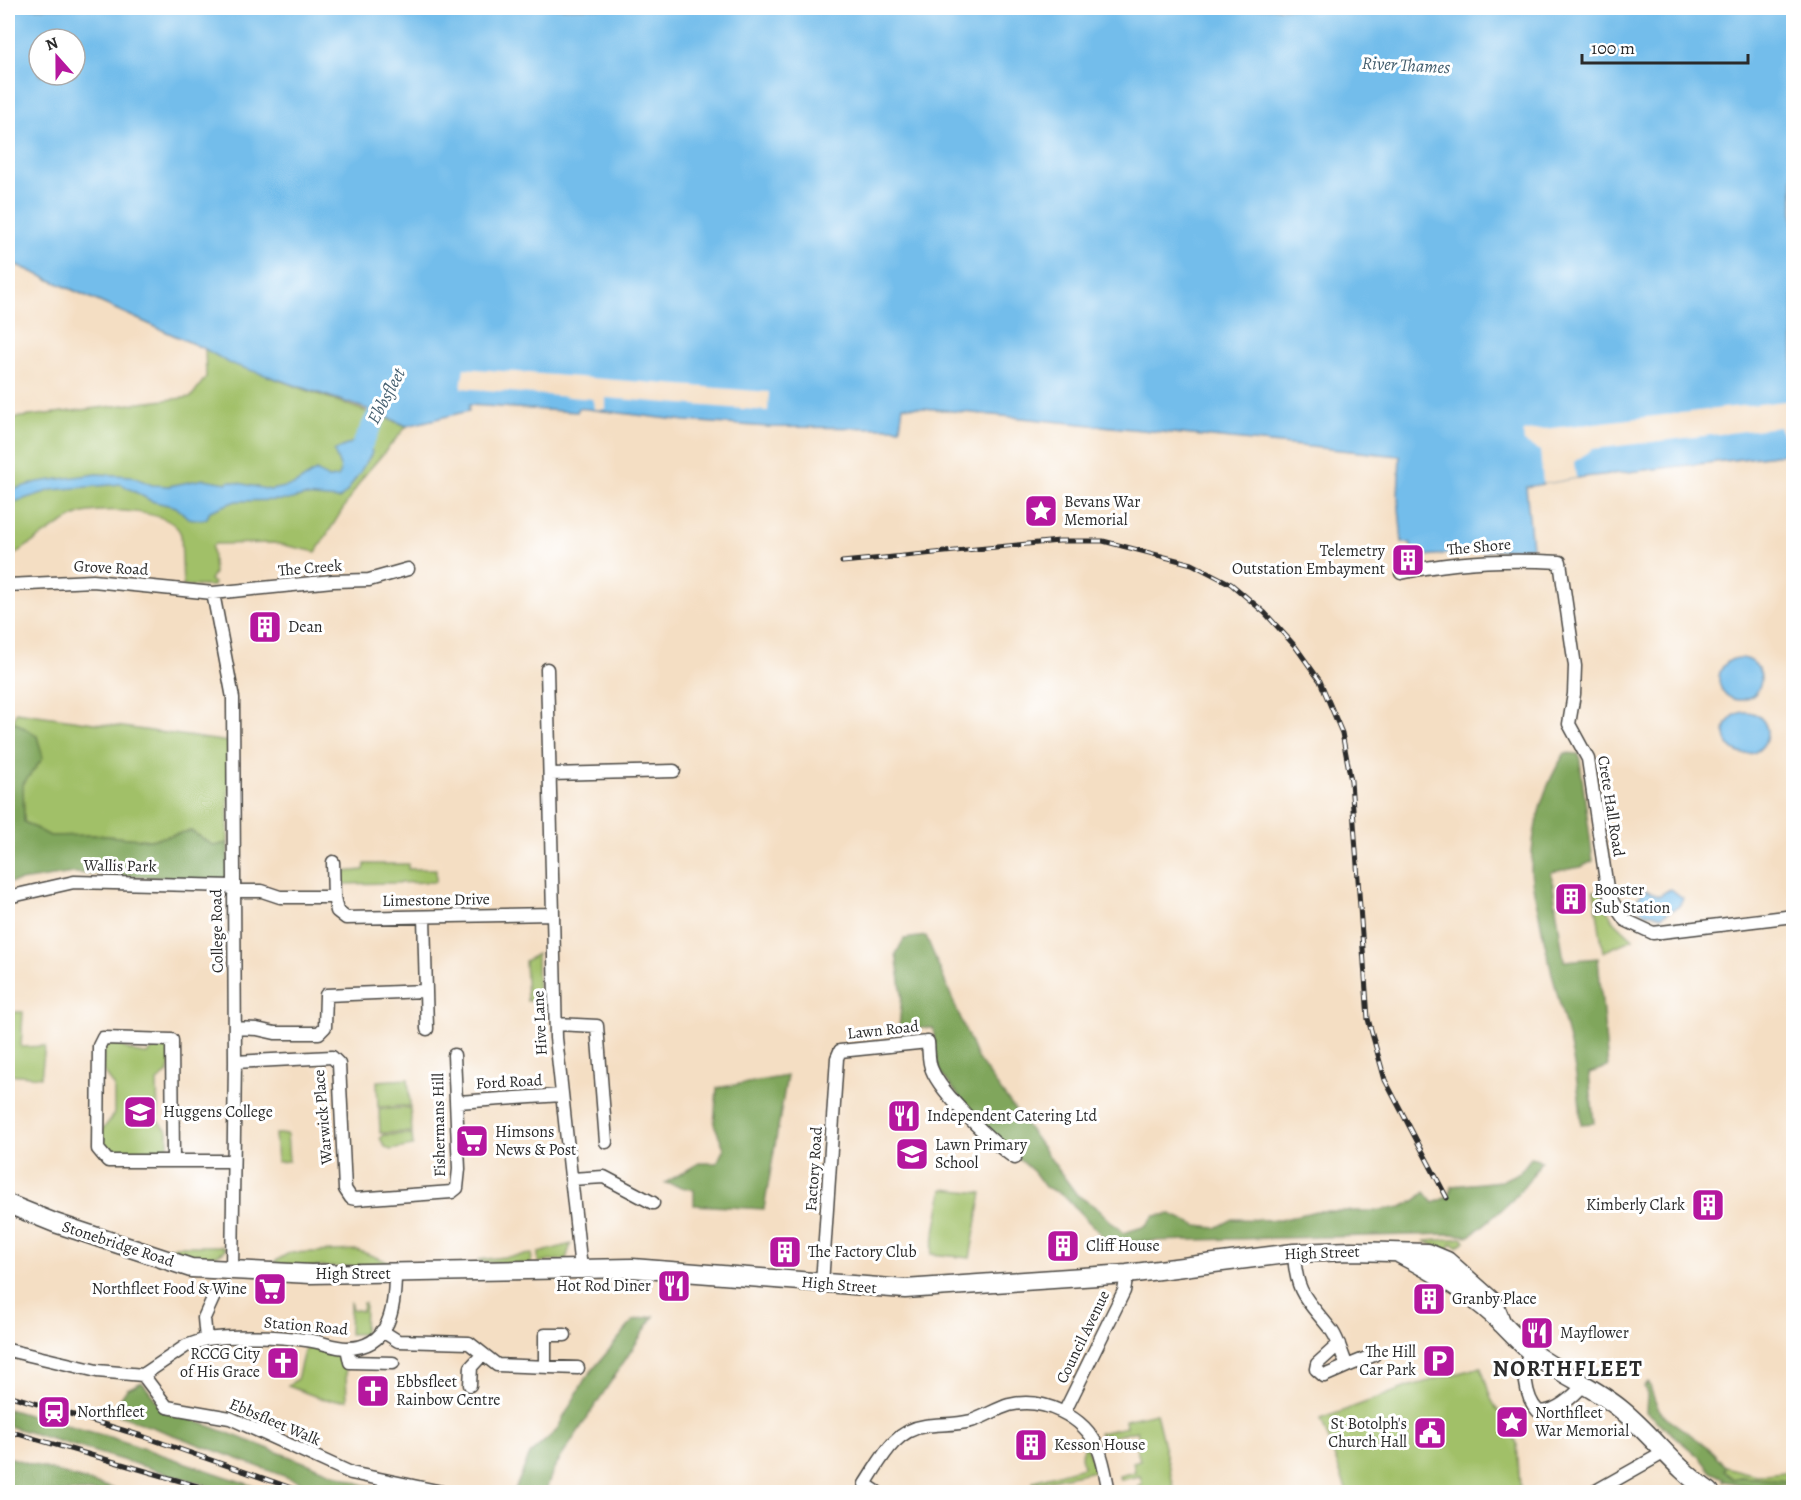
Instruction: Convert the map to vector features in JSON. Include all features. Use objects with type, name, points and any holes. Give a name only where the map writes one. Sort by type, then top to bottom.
[{"type":"main road","name":"Stonebridge Road","points":[[8,1203],[150,1256],[191,1268],[232,1269]]},
{"type":"main road","name":"High Street","points":[[232,1269],[310,1274],[581,1269],[671,1270],[905,1289],[1127,1274],[1294,1253],[1396,1252],[1438,1275],[1502,1324]]},
{"type":"main road","points":[[1396,1252],[1428,1253],[1447,1261],[1492,1302],[1502,1324],[1531,1352],[1623,1411],[1692,1480],[1710,1492]]},
{"type":"street","name":"The Shore","points":[[1401,573],[1516,560],[1560,562]]},
{"type":"street","name":"Crete Hall Road","points":[[1560,562],[1575,666],[1574,694],[1569,724],[1588,759],[1607,888],[1618,912],[1625,920],[1653,933],[1794,916]]},
{"type":"street","name":"The Creek","points":[[213,593],[333,581],[369,580],[408,569]]},
{"type":"street","name":"Grove Road","points":[[8,585],[93,581],[213,593]]},
{"type":"street","name":"College Road","points":[[213,593],[233,698],[235,1062],[232,1269]]},
{"type":"street","name":"Hive Lane","points":[[547,669],[556,1024],[581,1269]]},
{"type":"street","points":[[550,774],[674,771]]},
{"type":"street","points":[[333,862],[334,897]]},
{"type":"street","name":"Wallis Park","points":[[8,897],[74,882],[261,891],[280,897],[334,897]]},
{"type":"street","name":"Limestone Drive","points":[[334,897],[337,911],[346,918],[553,914]]},
{"type":"street","points":[[424,917],[427,1029]]},
{"type":"street","points":[[235,1028],[275,1033],[319,1033],[325,1027],[327,995],[425,991]]},
{"type":"street","points":[[556,1024],[597,1026],[606,1142]]},
{"type":"street","points":[[173,1160],[172,1040],[104,1038],[99,1046],[98,1149],[102,1157],[108,1161],[233,1161]]},
{"type":"street","name":"Lawn Road","points":[[837,1056],[845,1049],[928,1042],[931,1069],[946,1091],[999,1147],[1015,1158]]},
{"type":"street","name":"Fishermans Hill","points":[[452,1192],[457,1188],[459,1168],[458,1102],[454,1055]]},
{"type":"street","name":"Factory Road","points":[[822,1284],[837,1056]]},
{"type":"street","name":"Warwick Place","points":[[235,1062],[332,1058],[339,1064],[345,1189],[351,1198],[452,1192]]},
{"type":"street","name":"Ford Road","points":[[458,1102],[562,1095]]},
{"type":"street","points":[[571,1179],[604,1177],[653,1203]]},
{"type":"street","points":[[1294,1253],[1302,1294],[1333,1332],[1347,1366]]},
{"type":"street","points":[[395,1273],[394,1306],[382,1331],[398,1341],[467,1342],[497,1365],[578,1368]]},
{"type":"street","name":"Council Avenue","points":[[1064,1413],[1124,1291],[1127,1274]]},
{"type":"street","points":[[8,1350],[97,1371],[143,1375],[186,1346],[206,1339],[204,1319],[214,1296]]},
{"type":"street","name":"Station Road","points":[[206,1339],[301,1339],[347,1348],[370,1341],[382,1331]]},
{"type":"street","points":[[545,1366],[545,1335],[565,1335]]},
{"type":"street","points":[[1339,1344],[1317,1364],[1316,1369],[1324,1376],[1374,1355]]},
{"type":"street","points":[[347,1348],[350,1362],[393,1363]]},
{"type":"street","points":[[1531,1352],[1525,1360],[1525,1369],[1533,1403],[1538,1411],[1544,1413],[1554,1408],[1576,1394],[1584,1384]]},
{"type":"street","points":[[470,1385],[471,1367],[483,1354]]},
{"type":"street","name":"Ebbsfleet Walk","points":[[143,1375],[167,1407],[230,1418],[351,1473],[442,1492]]},
{"type":"street","points":[[877,1492],[865,1484],[892,1443],[915,1428],[966,1422],[1017,1404],[1038,1405],[1064,1413],[1079,1423],[1096,1443],[1109,1492]]},
{"type":"street","points":[[1594,1492],[1665,1452]]},
{"type":"green space","points":[[8,261],[373,411],[267,376],[407,426],[363,477],[316,552],[274,543],[215,544],[212,546],[214,573],[210,580],[214,583],[213,586],[183,586],[181,535],[176,526],[153,515],[138,512],[93,511],[76,515],[8,559],[8,424],[13,418],[191,397],[206,377],[205,349]]},
{"type":"green space","points":[[16,712],[229,742],[228,843],[214,846],[191,831],[150,840],[96,835],[50,836],[24,822],[23,784],[37,736],[13,721]]},
{"type":"green space","points":[[13,721],[37,736],[43,758],[23,784],[24,822],[50,836],[96,835],[150,840],[191,831],[214,846],[228,843],[228,881],[73,873],[8,883],[8,736]]},
{"type":"green space","points":[[1565,753],[1579,754],[1593,861],[1581,867],[1551,872],[1564,961],[1598,958],[1608,1067],[1589,1073],[1594,1123],[1581,1124],[1575,1072],[1545,945],[1531,869],[1536,823],[1544,794]]},
{"type":"green space","points":[[365,864],[408,864],[408,869],[436,869],[436,882],[342,884],[343,872],[364,870]]},
{"type":"green space","points":[[1594,891],[1600,892],[1604,906],[1614,921],[1633,939],[1603,952]]},
{"type":"green space","points":[[926,936],[977,1058],[1077,1195],[1097,1208],[1123,1233],[1146,1226],[1154,1216],[1171,1214],[1197,1226],[1216,1228],[1233,1219],[1280,1220],[1316,1211],[1373,1211],[1401,1207],[1416,1200],[1425,1192],[1434,1203],[1449,1196],[1452,1186],[1501,1181],[1520,1172],[1531,1158],[1541,1161],[1518,1193],[1470,1236],[1452,1234],[1108,1242],[1062,1194],[1045,1187],[1034,1172],[994,1137],[945,1079],[938,1068],[933,1028],[899,1028],[902,994],[896,954],[904,939]]},
{"type":"green space","points":[[537,954],[538,1001],[527,1001],[525,961]]},
{"type":"green space","points":[[12,1012],[23,1012],[21,1047],[45,1046],[41,1077],[8,1074]]},
{"type":"green space","points":[[108,1042],[142,1054],[148,1054],[160,1042],[166,1043],[171,1049],[169,1072],[157,1081],[158,1121],[168,1131],[168,1155],[110,1158],[104,1154],[102,1130],[114,1115],[114,1086],[103,1070],[103,1049]]},
{"type":"green space","points":[[787,1076],[764,1209],[694,1205],[694,1190],[665,1183],[699,1163],[717,1163],[724,1148],[714,1124],[717,1088]]},
{"type":"green space","points":[[408,1079],[410,1106],[378,1107],[377,1081]]},
{"type":"green space","points":[[410,1108],[412,1132],[380,1133],[379,1109]]},
{"type":"green space","points":[[275,1134],[287,1134],[289,1161],[277,1162]]},
{"type":"green space","points":[[412,1134],[413,1146],[390,1150],[384,1146],[380,1138],[383,1135]]},
{"type":"green space","points":[[943,1189],[982,1193],[970,1258],[931,1254]]},
{"type":"green space","points":[[1463,1238],[1465,1241],[1457,1247],[1452,1243],[1447,1251],[1424,1241]]},
{"type":"green space","points":[[571,1244],[566,1259],[538,1263],[538,1253]]},
{"type":"green space","points":[[175,1246],[221,1246],[226,1248],[221,1253],[206,1257],[165,1252]]},
{"type":"green space","points":[[357,1250],[399,1266],[309,1267],[272,1263],[289,1253]]},
{"type":"green space","points":[[532,1254],[531,1264],[478,1262],[478,1260]]},
{"type":"green space","points":[[350,1302],[352,1309],[362,1311],[363,1303],[365,1303],[364,1334],[349,1334]]},
{"type":"green space","points":[[654,1316],[554,1468],[545,1492],[514,1492],[530,1454],[556,1431],[585,1379],[634,1320]]},
{"type":"green space","points":[[305,1347],[325,1350],[340,1358],[346,1371],[347,1400],[325,1400],[288,1386],[297,1379]]},
{"type":"green space","points":[[1481,1367],[1491,1399],[1517,1444],[1520,1487],[1506,1492],[1347,1492],[1321,1419],[1407,1387]]},
{"type":"green space","points":[[142,1382],[162,1408],[364,1485],[409,1492],[327,1492],[119,1415],[122,1407],[116,1405],[127,1389]]},
{"type":"green space","points":[[1649,1383],[1655,1402],[1663,1414],[1712,1451],[1725,1467],[1724,1471],[1733,1479],[1740,1477],[1788,1481],[1793,1478],[1793,1484],[1755,1487],[1724,1481],[1724,1478],[1711,1472],[1700,1458],[1646,1412],[1647,1395],[1644,1386]]},
{"type":"green space","points":[[8,1409],[35,1417],[34,1420],[63,1424],[113,1438],[271,1492],[229,1492],[8,1426]]},
{"type":"green space","points":[[1156,1413],[1175,1492],[1139,1492],[1138,1485],[1142,1484],[1140,1476],[1120,1480],[1119,1476],[1135,1472],[1133,1462],[1140,1460],[1134,1440],[1139,1439],[1137,1431],[1110,1437],[1109,1435],[1101,1436],[1099,1433],[1126,1427],[1125,1420]]},
{"type":"green space","points":[[1086,1444],[1095,1471],[1033,1484],[1033,1481],[1083,1467],[1081,1456]]},
{"type":"green space","points":[[8,1457],[124,1492],[8,1492]]},
{"type":"green space","points":[[1725,1467],[1756,1475],[1793,1471],[1793,1478],[1788,1481],[1740,1477],[1734,1479],[1723,1471]]},
{"type":"water","name":"River Thames","points":[[8,8],[1793,8],[1793,453],[1576,478],[1526,487],[1532,547],[1412,557],[1411,543],[1402,543],[1398,496],[1400,456],[903,406],[900,428],[768,427],[686,421],[579,408],[577,412],[469,405],[469,411],[407,426],[373,411],[229,363],[205,349],[8,261]]},
{"type":"water","points":[[353,442],[372,451],[346,493],[339,499],[304,496],[288,500],[236,501],[210,511],[207,518],[202,520],[188,518],[176,507],[151,501],[121,484],[52,490],[8,504],[8,491],[38,482],[97,474],[131,476],[152,485],[169,486],[204,479],[227,483],[230,481],[270,490],[294,485],[316,471],[328,478],[338,477],[341,469],[334,451]]},
{"type":"water","points":[[1740,658],[1755,664],[1761,679],[1755,694],[1740,700],[1725,694],[1719,679],[1725,664]]},
{"type":"water","points":[[1746,712],[1761,718],[1767,733],[1761,748],[1746,754],[1731,748],[1725,733],[1731,718]]},
{"type":"water","points":[[1670,889],[1683,898],[1679,906],[1662,916],[1646,913],[1633,904],[1645,890],[1659,896]]},
{"type":"pier","points":[[464,368],[769,392],[768,411],[606,398],[606,409],[594,409],[593,399],[461,388]]},
{"type":"pier","points":[[1793,400],[1793,453],[1779,427],[1593,449],[1574,462],[1576,478],[1543,484],[1540,451],[1524,442],[1523,433],[1526,431]]},
{"type":"waterway","name":"Ebbsfleet","points":[[350,469],[389,391]]},
{"type":"railway","points":[[842,562],[1059,541],[1103,541],[1192,564],[1231,584],[1265,613],[1295,646],[1320,681],[1342,733],[1351,781],[1368,1019],[1385,1080],[1447,1198]]},
{"type":"railway","points":[[8,1395],[142,1436],[303,1492]]},
{"type":"railway","points":[[8,1431],[218,1492]]},
{"type":"place","name":"Bevans War Memorial","points":[[1041,511]]},
{"type":"place","name":"Telemetry Outstation Embayment","points":[[1408,560]]},
{"type":"place","name":"Dean","points":[[265,627]]},
{"type":"place","name":"Booster Sub Station","points":[[1571,899]]},
{"type":"place","name":"Huggens College","points":[[140,1112]]},
{"type":"place","name":"Independent Catering Ltd","points":[[904,1116]]},
{"type":"place","name":"Himsons News & Post","points":[[472,1141]]},
{"type":"place","name":"Lawn Primary School","points":[[912,1154]]},
{"type":"place","name":"Kimberly Clark","points":[[1708,1205]]},
{"type":"place","name":"Cliff House","points":[[1063,1246]]},
{"type":"place","name":"The Factory Club","points":[[785,1252]]},
{"type":"place","name":"Hot Rod Diner","points":[[674,1286]]},
{"type":"place","name":"Northfleet Food & Wine","points":[[270,1289]]},
{"type":"place","name":"Granby Place","points":[[1429,1299]]},
{"type":"place","name":"Mayflower","points":[[1537,1333]]},
{"type":"place","name":"The Hill Car Park","points":[[1439,1361]]},
{"type":"place","name":"RCCG City of His Grace","points":[[283,1363]]},
{"type":"place","name":"Ebbsfleet Rainbow Centre","points":[[373,1391]]},
{"type":"place","name":"Northfleet","points":[[54,1412]]},
{"type":"place","name":"Northfleet War Memorial","points":[[1512,1422]]},
{"type":"place","name":"St Botolph's Church Hall","points":[[1430,1433]]},
{"type":"place","name":"Kesson House","points":[[1031,1445]]},
{"type":"district","name":"NORTHFLEET","points":[[1568,1369]]}]
